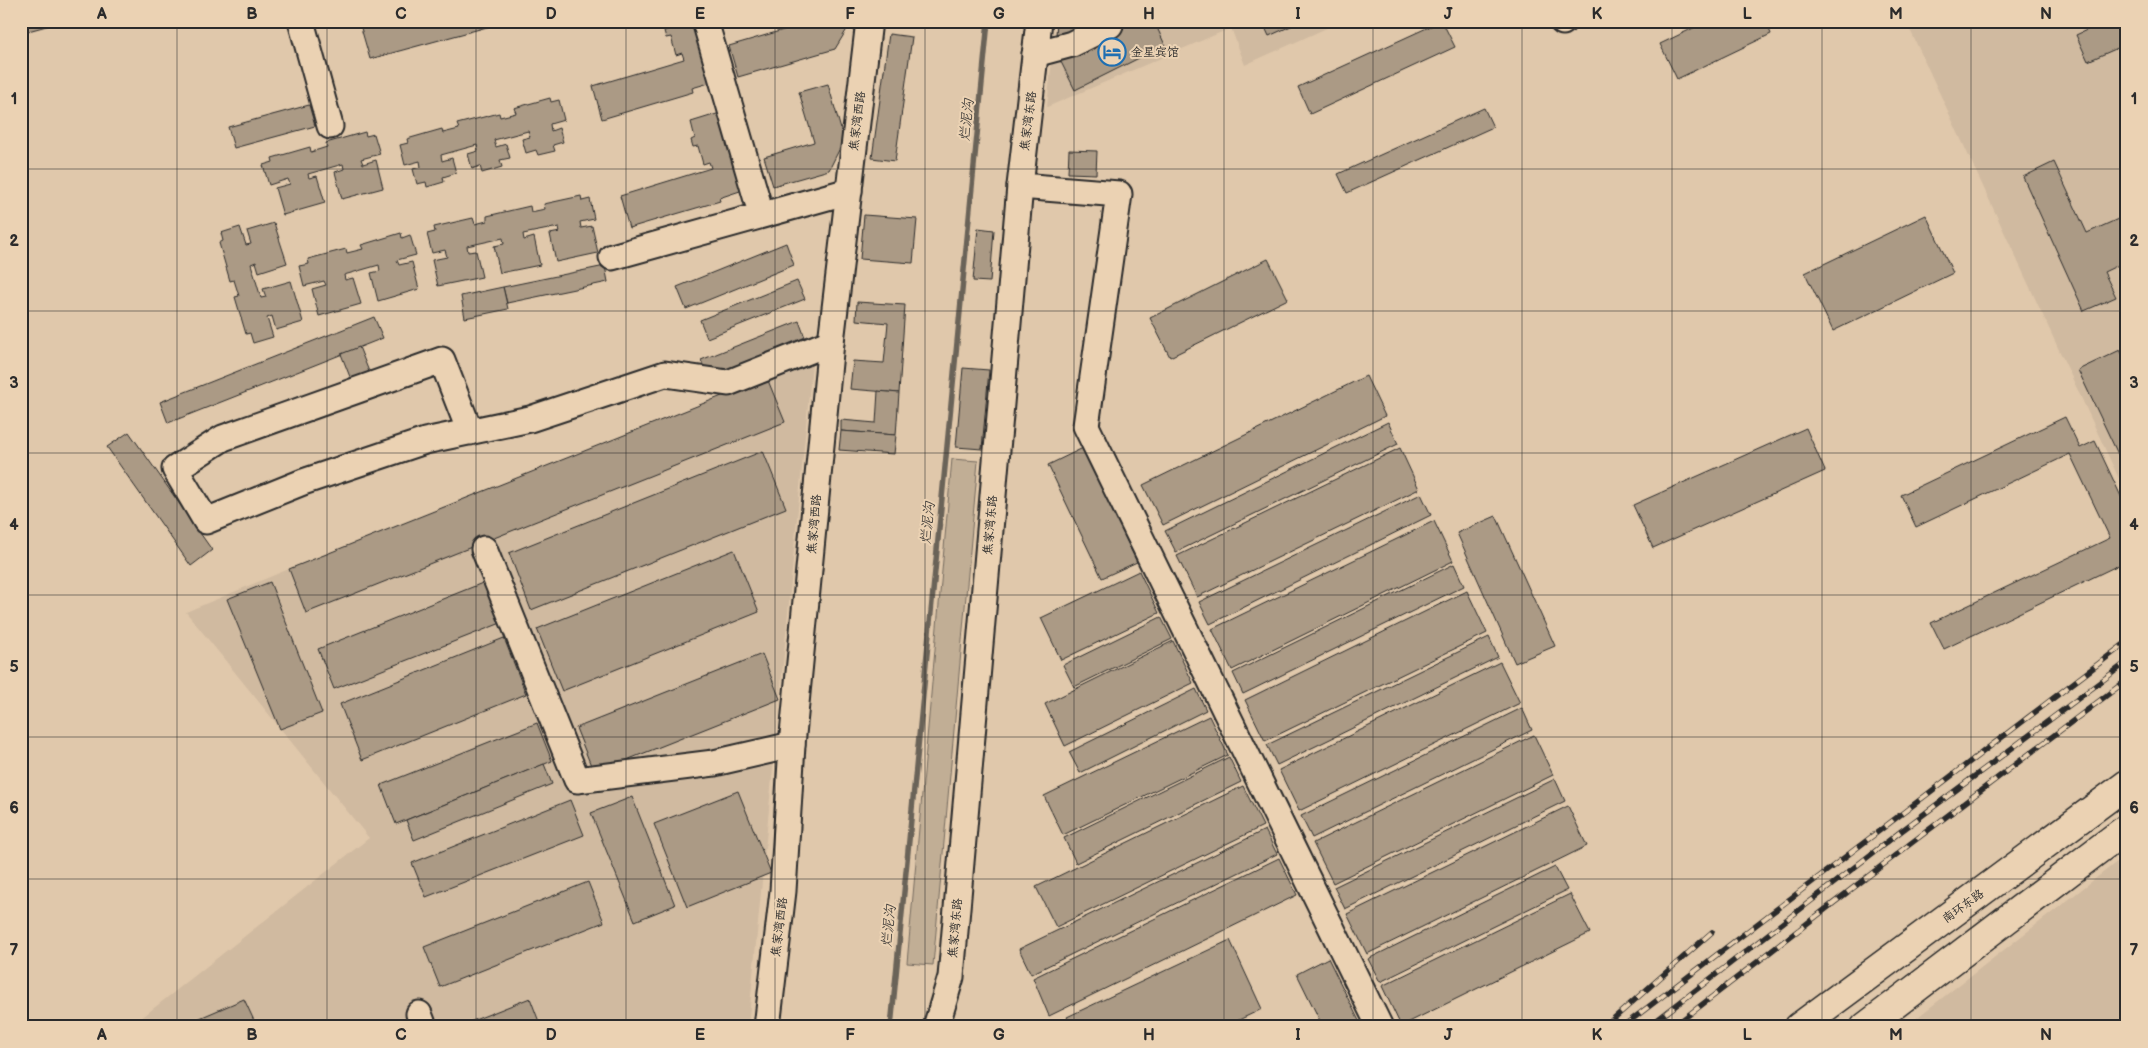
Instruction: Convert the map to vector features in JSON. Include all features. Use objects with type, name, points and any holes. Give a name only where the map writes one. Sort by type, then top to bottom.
[{"type":"highway","name":"南环东路","points":[[1799,1027],[2127,784]]},
{"type":"highway","points":[[1865,1027],[2127,828]]},
{"type":"street","points":[[301,21],[330,126]]},
{"type":"street","points":[[705,21],[757,200]]},
{"type":"street","name":"焦家湾西路","points":[[767,1027],[783,891],[792,745],[831,342],[869,21]]},
{"type":"street","name":"焦家湾东路","points":[[936,1027],[951,977],[1020,186],[1039,21]]},
{"type":"street","points":[[1036,54],[1072,44],[1110,26]]},
{"type":"street","points":[[1020,186],[1119,194],[1086,426],[1380,1027]]},
{"type":"street","points":[[612,257],[849,191]]},
{"type":"street","points":[[470,432],[442,360],[223,438],[175,468],[206,522],[303,482],[425,441],[470,432],[530,419],[665,374],[728,383],[831,342]]},
{"type":"street","points":[[484,549],[578,780],[714,764],[792,745]]},
{"type":"shaded area","points":[[1056,21],[1342,21],[1245,65],[1231,28],[1047,107]]},
{"type":"shaded area","points":[[1906,21],[2127,21],[2127,496]]},
{"type":"shaded area","points":[[812,363],[748,1027],[130,1027],[369,838],[186,612],[289,569]]},
{"type":"shaded area","points":[[952,459],[978,461],[933,965],[907,963]]},
{"type":"shaded area","points":[[2127,854],[2127,1027],[1905,1027]]},
{"type":"building","points":[[21,21],[61,21],[61,22],[21,33]]},
{"type":"building","points":[[359,21],[509,21],[370,59]]},
{"type":"building","points":[[666,21],[698,21],[716,81],[692,88],[693,92],[602,119],[593,86],[684,59],[682,53],[676,55],[671,37],[666,38],[664,31],[669,29]]},
{"type":"building","points":[[814,21],[852,21],[835,49],[738,77],[729,46]]},
{"type":"building","points":[[1057,21],[1078,21],[1076,38],[1056,36]]},
{"type":"building","name":"金星宾馆","points":[[1126,21],[1154,21],[1165,45],[1075,90],[1059,58],[1127,24]]},
{"type":"building","points":[[1262,21],[1302,21],[1269,36]]},
{"type":"building","points":[[1442,21],[1455,47],[1310,114],[1298,87]]},
{"type":"building","points":[[1708,21],[1766,21],[1771,34],[1677,79],[1660,44]]},
{"type":"building","points":[[2106,21],[2127,21],[2127,44],[2088,61],[2076,35]]},
{"type":"building","points":[[889,34],[912,37],[895,161],[872,158]]},
{"type":"building","points":[[828,84],[844,140],[829,170],[773,186],[764,157],[814,142],[799,92]]},
{"type":"building","points":[[550,98],[551,102],[559,100],[564,120],[550,124],[551,131],[559,128],[563,142],[553,145],[555,151],[538,155],[536,150],[526,153],[522,139],[530,137],[528,131],[494,140],[496,147],[506,144],[510,158],[500,160],[502,167],[482,173],[480,166],[472,169],[468,154],[478,151],[477,145],[441,155],[442,161],[452,158],[456,173],[443,177],[444,182],[427,187],[426,182],[417,184],[413,169],[421,167],[420,161],[405,165],[400,145],[408,143],[407,139],[442,129],[443,133],[459,129],[457,124],[499,113],[500,117],[516,113],[514,108]]},
{"type":"building","points":[[309,105],[315,126],[234,148],[228,127]]},
{"type":"building","points":[[1484,108],[1493,127],[1347,193],[1338,174]]},
{"type":"building","points":[[720,113],[743,190],[719,198],[720,201],[629,228],[620,196],[711,168],[709,162],[703,164],[698,146],[693,147],[691,140],[695,138],[691,122]]},
{"type":"building","points":[[365,132],[366,136],[374,134],[380,154],[361,159],[363,164],[376,160],[383,188],[342,199],[335,172],[344,169],[343,164],[308,174],[309,178],[317,176],[325,203],[283,215],[275,188],[290,184],[288,179],[269,185],[263,165],[273,162],[272,158],[310,147],[311,152],[327,147],[326,143]]},
{"type":"building","points":[[1069,150],[1097,151],[1096,174],[1068,173]]},
{"type":"building","points":[[2054,162],[2087,233],[2127,215],[2127,261],[2104,272],[2116,297],[2084,311],[2023,177]]},
{"type":"building","points":[[581,196],[582,201],[590,199],[594,219],[580,222],[581,228],[592,226],[598,253],[556,262],[550,234],[560,232],[559,227],[523,234],[524,240],[534,237],[540,265],[500,273],[494,246],[504,244],[503,238],[467,246],[468,252],[476,251],[482,277],[438,286],[432,260],[447,257],[445,250],[432,253],[427,234],[435,232],[434,227],[473,218],[475,224],[487,221],[487,216],[530,206],[531,212],[545,209],[544,204]]},
{"type":"building","points":[[864,215],[917,219],[913,263],[860,259]]},
{"type":"building","points":[[1926,215],[1953,273],[1833,331],[1805,273]]},
{"type":"building","points":[[274,223],[287,263],[259,272],[256,262],[251,264],[261,298],[266,297],[263,289],[291,281],[303,322],[276,330],[272,316],[267,318],[273,337],[253,343],[250,333],[246,334],[235,297],[239,296],[234,280],[230,281],[219,243],[223,241],[221,233],[240,227],[246,245],[251,244],[247,231]]},
{"type":"building","points":[[978,228],[994,230],[990,282],[973,281]]},
{"type":"building","points":[[401,233],[402,238],[410,235],[416,255],[397,260],[399,265],[412,262],[419,289],[378,301],[371,273],[380,271],[379,265],[344,275],[345,280],[353,278],[361,304],[319,316],[312,289],[326,285],[324,281],[304,286],[299,266],[309,264],[308,259],[346,249],[347,253],[363,249],[361,245]]},
{"type":"building","points":[[786,243],[794,265],[686,309],[677,287]]},
{"type":"building","points":[[1268,259],[1288,299],[1170,357],[1150,318]]},
{"type":"building","points":[[605,266],[608,282],[507,303],[503,287]]},
{"type":"building","points":[[797,281],[805,299],[707,338],[700,320]]},
{"type":"building","points":[[503,287],[508,309],[465,318],[461,296]]},
{"type":"building","points":[[857,302],[905,305],[899,393],[850,389],[853,361],[884,363],[888,323],[856,320]]},
{"type":"building","points":[[374,317],[383,338],[168,423],[160,402]]},
{"type":"building","points":[[799,321],[806,340],[709,379],[701,360]]},
{"type":"building","points":[[359,347],[370,374],[352,382],[341,354]]},
{"type":"building","points":[[2120,350],[2127,363],[2127,473],[2078,370]]},
{"type":"building","points":[[963,368],[989,370],[982,449],[956,447]]},
{"type":"building","points":[[1366,376],[1385,416],[1163,525],[1143,485]]},
{"type":"building","points":[[767,378],[785,422],[306,613],[289,569]]},
{"type":"building","points":[[878,391],[899,393],[896,435],[841,431],[841,420],[876,423]]},
{"type":"building","points":[[2065,417],[2080,448],[2095,441],[2127,509],[2127,551],[2123,552],[2127,561],[1944,649],[1931,623],[2110,538],[2070,454],[1916,527],[1901,495]]},
{"type":"building","points":[[1388,422],[1398,444],[1176,552],[1165,531]]},
{"type":"building","points":[[1806,428],[1825,471],[1653,548],[1633,505]]},
{"type":"building","points":[[841,431],[896,435],[894,454],[839,450]]},
{"type":"building","points":[[129,432],[212,550],[191,566],[107,447]]},
{"type":"building","points":[[1083,448],[1137,562],[1102,578],[1048,465]]},
{"type":"building","points":[[1400,448],[1419,489],[1197,597],[1177,556]]},
{"type":"building","points":[[763,451],[786,508],[531,610],[509,553]]},
{"type":"building","points":[[1421,494],[1431,515],[1210,624],[1199,602]]},
{"type":"building","points":[[1496,516],[1555,646],[1515,663],[1457,533]]},
{"type":"building","points":[[1434,521],[1453,561],[1232,670],[1212,629]]},
{"type":"building","points":[[734,550],[759,612],[562,691],[537,629]]},
{"type":"building","points":[[1454,564],[1464,586],[1243,694],[1233,673]]},
{"type":"building","points":[[1139,571],[1159,613],[1061,660],[1041,618]]},
{"type":"building","points":[[270,582],[322,713],[280,729],[227,599]]},
{"type":"building","points":[[485,582],[501,623],[334,689],[318,649]]},
{"type":"building","points":[[1467,591],[1487,633],[1265,741],[1245,700]]},
{"type":"building","points":[[1161,617],[1172,639],[1074,687],[1063,665]]},
{"type":"building","points":[[1489,637],[1498,657],[1277,765],[1267,745]]},
{"type":"building","points":[[504,638],[526,694],[362,760],[340,704]]},
{"type":"building","points":[[1173,641],[1193,683],[1065,746],[1045,704]]},
{"type":"building","points":[[762,654],[780,699],[594,773],[576,728]]},
{"type":"building","points":[[1500,662],[1520,703],[1299,811],[1279,770]]},
{"type":"building","points":[[1196,689],[1206,710],[1080,773],[1069,752]]},
{"type":"building","points":[[1522,708],[1532,730],[1312,838],[1301,816]]},
{"type":"building","points":[[1209,716],[1228,755],[1063,835],[1044,796]]},
{"type":"building","points":[[537,723],[552,761],[396,824],[381,785]]},
{"type":"building","points":[[1534,735],[1553,775],[1333,883],[1313,843]]},
{"type":"building","points":[[1229,757],[1241,782],[1076,863],[1064,838]]},
{"type":"building","points":[[544,764],[552,784],[414,840],[406,820]]},
{"type":"building","points":[[1555,779],[1565,801],[1345,909],[1334,887]]},
{"type":"building","points":[[1243,786],[1263,826],[1056,927],[1036,887]]},
{"type":"building","points":[[738,791],[771,873],[687,907],[654,824]]},
{"type":"building","points":[[632,797],[675,905],[635,921],[591,813]]},
{"type":"building","points":[[570,800],[584,835],[426,897],[412,863]]},
{"type":"building","points":[[1568,806],[1587,846],[1367,954],[1347,914]]},
{"type":"building","points":[[1265,830],[1277,854],[1031,974],[1019,949]]},
{"type":"building","points":[[1279,858],[1297,895],[1049,1016],[1033,978]]},
{"type":"building","points":[[1555,867],[1567,890],[1380,982],[1368,959]]},
{"type":"building","points":[[588,882],[604,922],[440,987],[424,947]]},
{"type":"building","points":[[1570,894],[1590,933],[1401,1026],[1382,986]]},
{"type":"building","points":[[1230,940],[1262,1009],[1224,1027],[1072,1027],[1067,1017]]},
{"type":"building","points":[[1328,958],[1362,1027],[1323,1027],[1297,974]]},
{"type":"building","points":[[530,998],[541,1027],[457,1027]]},
{"type":"building","points":[[244,999],[257,1027],[179,1027]]},
{"type":"waterway","name":"烂泥沟","points":[[891,1027],[988,21]]},
{"type":"railway","points":[[1622,1027],[2127,642]]},
{"type":"railway","points":[[1648,1027],[1900,832],[2127,662]]},
{"type":"railway","points":[[1673,1027],[2127,680]]},
{"type":"railway","points":[[1604,1027],[1712,932]]},
{"type":"place","name":"金星宾馆","points":[[1112,52]]}]
